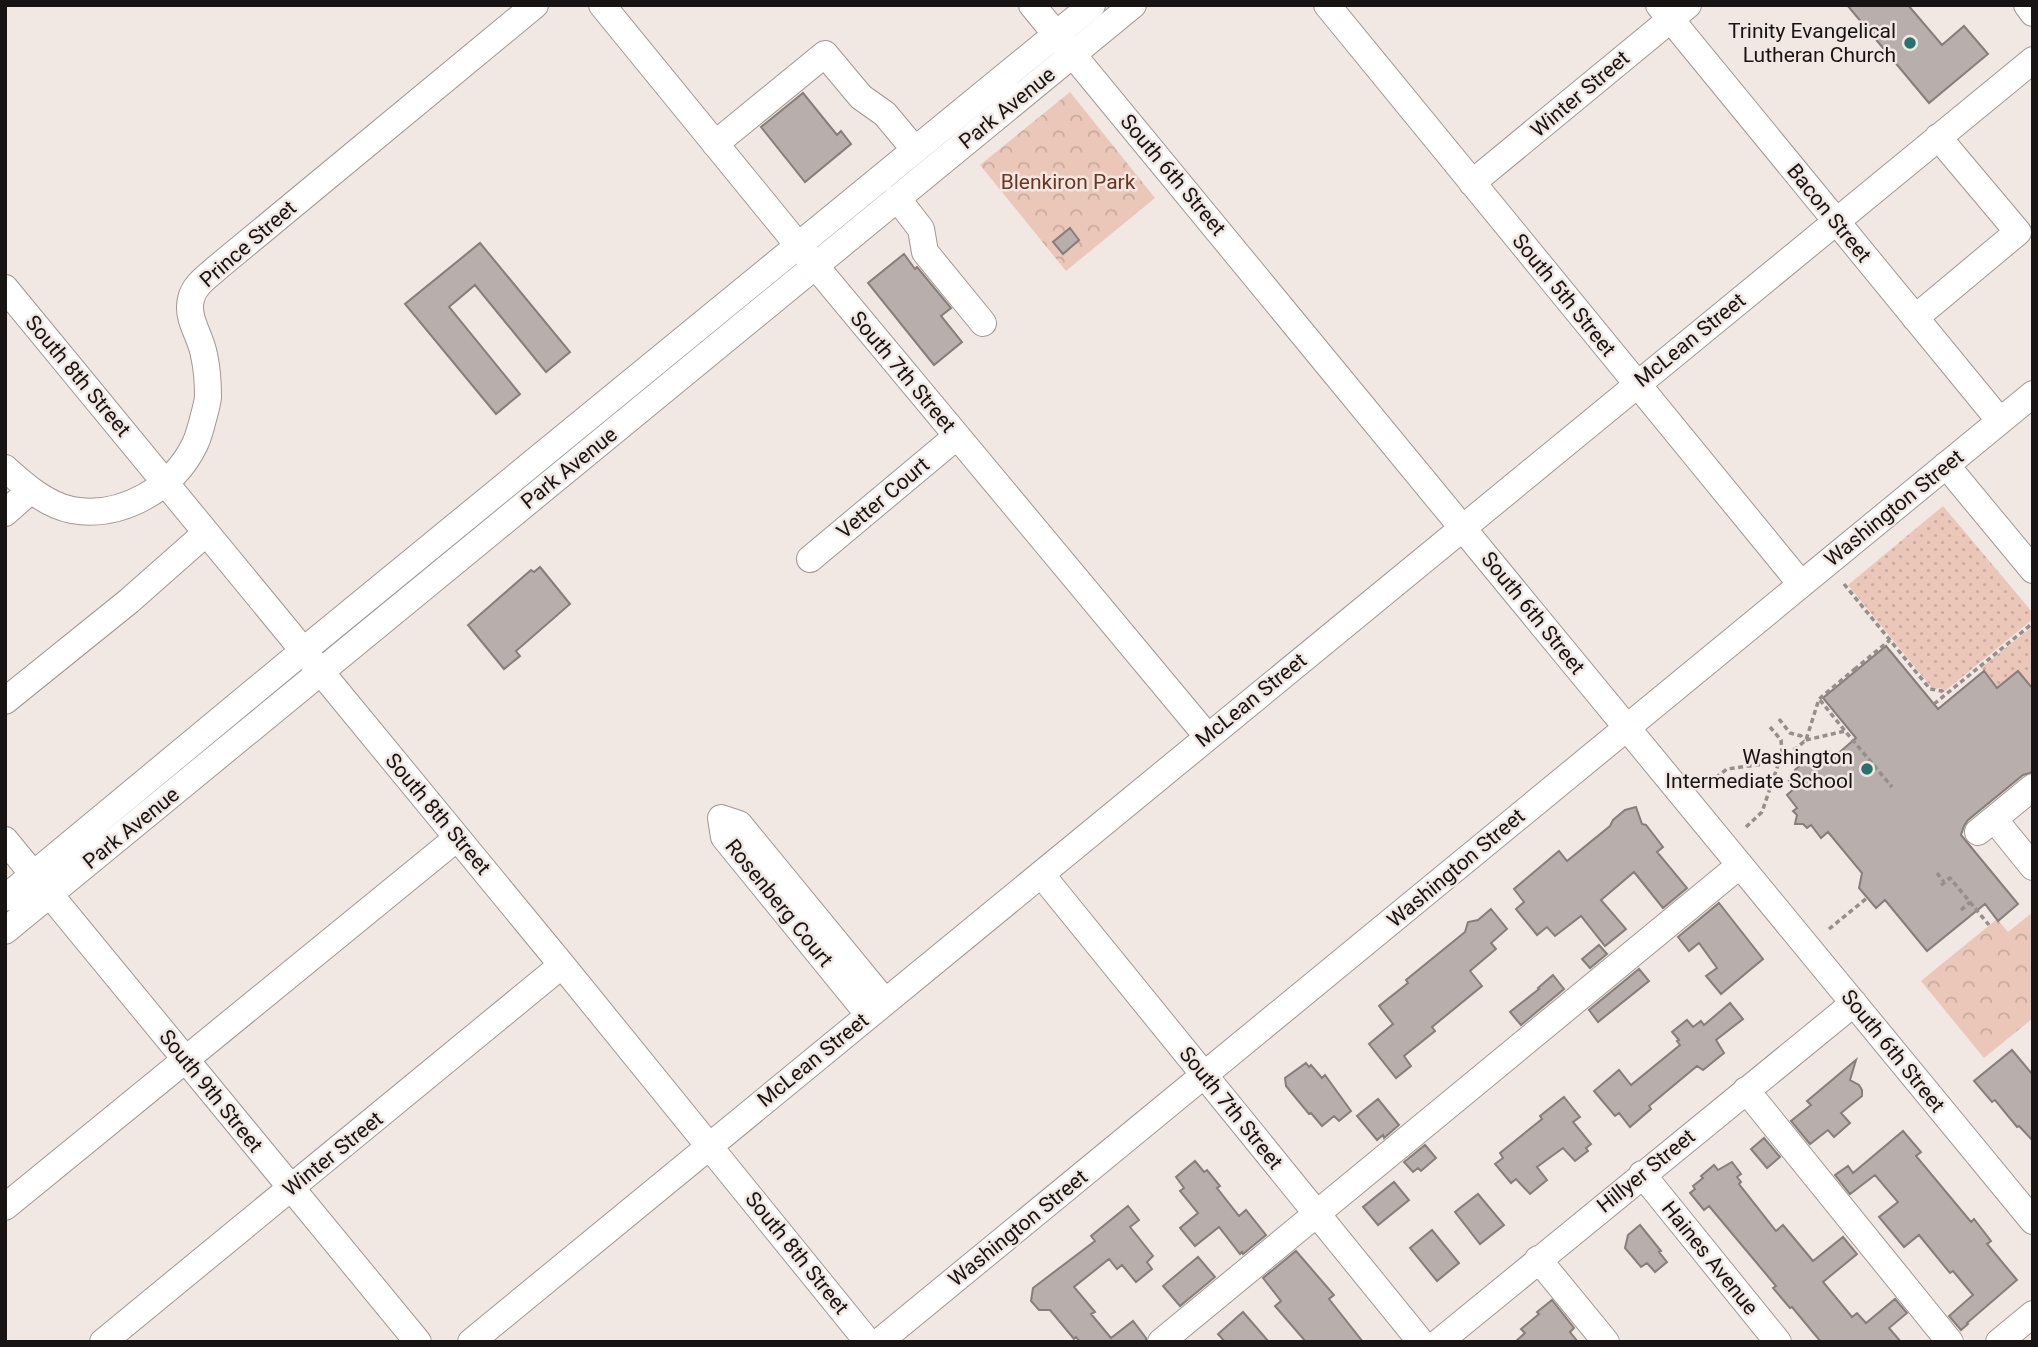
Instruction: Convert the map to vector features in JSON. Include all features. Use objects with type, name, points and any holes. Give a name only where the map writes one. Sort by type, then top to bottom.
[{"type":"street","name":"Prince Street","points":[[5,468],[31,490],[62,507],[74,510],[96,511],[124,507],[165,482],[179,468],[195,443],[208,399],[204,354],[192,323],[190,302],[196,288],[352,155],[536,5]]},
{"type":"street","name":"South 7th Street","points":[[602,5],[956,437],[1207,736]]},
{"type":"street","name":"South 6th Street","points":[[1032,5],[2033,1221]]},
{"type":"street","name":"Park Avenue","points":[[5,898],[42,885],[320,672],[806,255],[915,150],[1092,5]]},
{"type":"street","name":"Park Avenue","points":[[5,932],[42,885],[303,651],[806,255],[897,198],[1133,5]]},
{"type":"street","name":"South 5th Street","points":[[1327,5],[1801,584]]},
{"type":"street","points":[[2027,5],[2033,13]]},
{"type":"street","name":"Winter Street","points":[[1472,183],[1673,10]]},
{"type":"street","name":"Bacon Street","points":[[1673,10],[1836,221],[2000,421]]},
{"type":"street","points":[[715,144],[825,54],[861,97],[886,114],[915,150]]},
{"type":"street","name":"McLean Street","points":[[471,1342],[2033,60]]},
{"type":"street","points":[[1915,318],[2018,232],[1938,137]]},
{"type":"street","points":[[897,198],[922,229],[925,252],[983,323]]},
{"type":"street","name":"South 8th Street","points":[[5,288],[869,1342]]},
{"type":"street","name":"Washington Street","points":[[879,1342],[2033,394]]},
{"type":"street","name":"Vetter Court","points":[[810,559],[956,437]]},
{"type":"street","points":[[1946,465],[2033,570]]},
{"type":"street","points":[[5,513],[31,490]]},
{"type":"street","points":[[5,701],[129,601],[206,533]]},
{"type":"street","points":[[2033,787],[1986,825],[2033,867]]},
{"type":"street","name":"Rosenberg Court","points":[[721,818],[739,824],[877,1008],[724,837],[721,818]]},
{"type":"street","points":[[5,1207],[457,838]]},
{"type":"street","name":"South 9th Street","points":[[5,840],[418,1342]]},
{"type":"street","points":[[1161,1342],[1741,865]]},
{"type":"street","name":"South 7th Street","points":[[1041,874],[1421,1342]]},
{"type":"street","name":"Winter Street","points":[[103,1342],[562,965]]},
{"type":"street","name":"Hillyer Street","points":[[1439,1342],[1854,1003]]},
{"type":"street","points":[[1746,1090],[1950,1342]]},
{"type":"street","name":"Haines Avenue","points":[[1642,1174],[1778,1342]]},
{"type":"street","points":[[1538,1259],[1606,1342]]},
{"type":"street","points":[[1999,1342],[2033,1314]]},
{"type":"path","points":[[1844,584],[1930,689],[1942,691],[1945,695]]},
{"type":"path","points":[[1934,704],[2033,623]]},
{"type":"path","points":[[1805,740],[1819,699],[1890,640]]},
{"type":"path","points":[[1977,669],[1981,674]]},
{"type":"path","points":[[1819,699],[1892,787]]},
{"type":"path","points":[[1779,719],[1790,733],[1805,740]]},
{"type":"path","points":[[1770,727],[1780,740],[1782,752],[1786,756]]},
{"type":"path","points":[[1746,827],[1762,812],[1779,762],[1805,740],[1845,731]]},
{"type":"path","points":[[1795,748],[1805,761]]},
{"type":"path","points":[[1709,783],[1727,769],[1779,762]]},
{"type":"path","points":[[1937,873],[1942,884],[1950,878],[1989,925]]},
{"type":"path","points":[[1829,929],[1867,898]]},
{"type":"path","points":[[1961,910],[1970,902]]},
{"type":"green space","name":"Blenkiron Park","points":[[1070,92],[1155,198],[1066,271],[980,165]]},
{"type":"green space","points":[[1943,506],[2033,613],[2033,619],[1945,691],[1940,688],[1933,689],[1848,585]]},
{"type":"green space","points":[[2033,626],[2033,689],[2018,671],[1997,688],[1981,668]]},
{"type":"green space","points":[[2033,912],[2033,1018],[1984,1058],[1921,981],[1997,919],[2008,932]]},
{"type":"building","points":[[1847,5],[1908,5],[1942,45],[1964,26],[1988,54],[1929,103]]},
{"type":"building","points":[[803,93],[837,135],[841,131],[851,144],[805,182],[761,127]]},
{"type":"building","points":[[1070,228],[1079,240],[1063,254],[1053,242]]},
{"type":"building","points":[[480,243],[570,352],[546,372],[475,285],[449,307],[520,394],[496,414],[405,304]]},
{"type":"building","points":[[904,254],[951,308],[941,316],[962,342],[934,365],[868,283]]},
{"type":"building","points":[[540,567],[570,604],[516,651],[520,656],[504,669],[468,625],[531,570],[534,572]]},
{"type":"building","points":[[1886,646],[1938,709],[1984,671],[1997,688],[2018,671],[2033,689],[2033,772],[2023,775],[1968,820],[1961,835],[2018,904],[1998,921],[1985,904],[1927,951],[1885,900],[1876,908],[1859,888],[1862,873],[1828,832],[1821,838],[1811,825],[1807,828],[1803,824],[1795,824],[1797,815],[1793,811],[1797,808],[1787,795],[1795,788],[1789,781],[1798,774],[1795,770],[1805,761],[1816,753],[1819,757],[1828,750],[1834,757],[1856,738],[1823,698]]},
{"type":"building","points":[[1636,807],[1642,824],[1646,825],[1663,847],[1657,852],[1687,888],[1663,908],[1634,872],[1601,900],[1626,929],[1605,946],[1581,916],[1555,936],[1547,927],[1537,935],[1516,909],[1524,902],[1514,889],[1559,851],[1567,861],[1610,826],[1625,810]]},
{"type":"building","points":[[1719,903],[1763,959],[1721,994],[1706,976],[1717,968],[1699,943],[1689,951],[1678,937]]},
{"type":"building","points":[[1491,909],[1507,929],[1491,943],[1496,949],[1470,971],[1482,986],[1432,1027],[1435,1031],[1404,1056],[1411,1066],[1396,1078],[1369,1044],[1393,1024],[1379,1006],[1465,932],[1468,922],[1478,920]]},
{"type":"building","points":[[1599,945],[1607,954],[1590,968],[1582,959]]},
{"type":"building","points":[[1639,969],[1649,981],[1598,1022],[1589,1010]]},
{"type":"building","points":[[1553,975],[1564,989],[1521,1025],[1510,1012]]},
{"type":"building","points":[[1730,1003],[1743,1019],[1716,1040],[1724,1053],[1703,1070],[1697,1066],[1649,1106],[1651,1109],[1630,1127],[1619,1113],[1615,1116],[1594,1091],[1619,1070],[1631,1085],[1680,1045],[1672,1032],[1687,1020],[1693,1027],[1701,1021],[1704,1025]]},
{"type":"building","points":[[2012,1050],[2033,1075],[2033,1141],[1974,1081]]},
{"type":"building","points":[[1856,1060],[1850,1080],[1859,1085],[1862,1096],[1841,1113],[1850,1123],[1834,1137],[1828,1130],[1810,1144],[1791,1121],[1811,1105],[1807,1101]]},
{"type":"building","points":[[1306,1063],[1322,1078],[1325,1075],[1351,1111],[1339,1121],[1334,1116],[1322,1126],[1286,1086],[1285,1078]]},
{"type":"building","points":[[1564,1097],[1580,1117],[1573,1122],[1591,1144],[1586,1148],[1588,1151],[1575,1161],[1563,1148],[1537,1167],[1547,1180],[1530,1194],[1516,1179],[1511,1183],[1495,1164],[1503,1158],[1500,1153]]},
{"type":"building","points":[[1378,1099],[1399,1125],[1384,1138],[1383,1135],[1377,1140],[1357,1116]]},
{"type":"building","points":[[1903,1131],[1921,1152],[1916,1156],[1971,1222],[1974,1219],[1991,1241],[1987,1244],[2017,1280],[1961,1330],[1949,1316],[1973,1295],[1953,1271],[1950,1273],[1919,1235],[1904,1247],[1879,1217],[1898,1202],[1875,1175],[1850,1194],[1835,1175],[1848,1166],[1853,1173]]},
{"type":"building","points":[[1764,1138],[1780,1157],[1767,1168],[1751,1149]]},
{"type":"building","points":[[1425,1145],[1436,1158],[1421,1171],[1418,1168],[1413,1172],[1404,1162]]},
{"type":"building","points":[[1195,1161],[1204,1172],[1207,1170],[1220,1186],[1217,1188],[1239,1216],[1246,1210],[1266,1235],[1243,1254],[1240,1254],[1219,1227],[1195,1246],[1180,1228],[1198,1213],[1180,1191],[1184,1188],[1176,1177]]},
{"type":"building","points":[[1732,1162],[1741,1174],[1737,1177],[1741,1182],[1739,1184],[1776,1231],[1783,1225],[1813,1261],[1843,1237],[1857,1254],[1823,1282],[1852,1317],[1857,1313],[1866,1323],[1895,1299],[1907,1313],[1889,1328],[1901,1342],[1821,1342],[1773,1288],[1776,1286],[1709,1206],[1704,1210],[1690,1193],[1695,1189],[1693,1186],[1703,1178],[1701,1176],[1714,1165],[1718,1170]]},
{"type":"building","points":[[1394,1182],[1409,1200],[1378,1225],[1363,1207]]},
{"type":"building","points":[[1478,1194],[1504,1225],[1480,1244],[1455,1212]]},
{"type":"building","points":[[1128,1206],[1139,1220],[1130,1227],[1153,1256],[1147,1262],[1152,1269],[1136,1282],[1122,1265],[1117,1269],[1109,1259],[1074,1287],[1095,1312],[1091,1314],[1111,1338],[1133,1321],[1146,1338],[1146,1342],[1080,1342],[1076,1337],[1074,1339],[1050,1310],[1039,1310],[1031,1301],[1033,1288],[1095,1241],[1091,1236]]},
{"type":"building","points":[[1640,1225],[1667,1262],[1655,1272],[1647,1263],[1641,1267],[1625,1248],[1628,1235]]},
{"type":"building","points":[[1432,1230],[1459,1263],[1437,1281],[1410,1248]]},
{"type":"building","points":[[1296,1251],[1334,1295],[1329,1299],[1363,1342],[1306,1342],[1275,1306],[1281,1301],[1263,1278]]},
{"type":"building","points":[[1198,1257],[1215,1277],[1180,1306],[1163,1286]]},
{"type":"building","points":[[1552,1300],[1574,1328],[1570,1332],[1578,1342],[1515,1342],[1525,1333],[1521,1329]]},
{"type":"building","points":[[1243,1312],[1269,1342],[1225,1342],[1218,1334]]},
{"type":"place","name":"Trinity Evangelical Lutheran Church","points":[[1910,43]]},
{"type":"place","name":"Washington Intermediate School","points":[[1867,769]]}]
